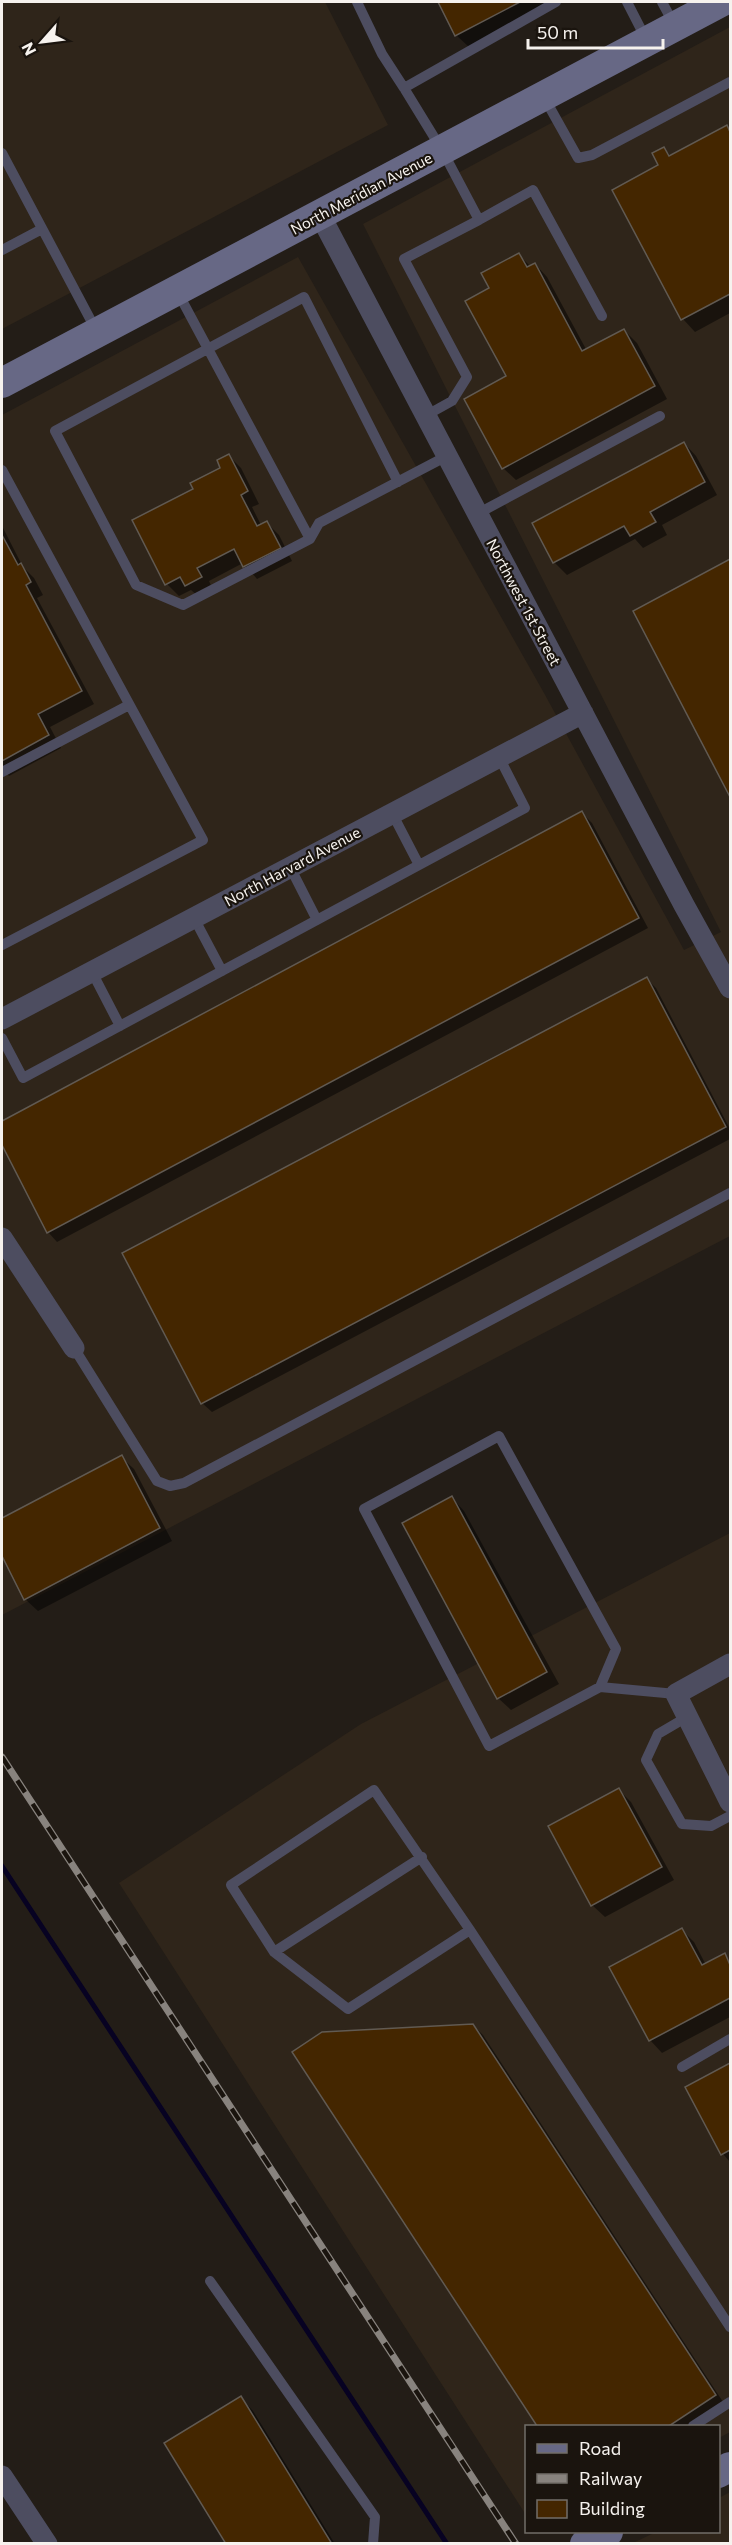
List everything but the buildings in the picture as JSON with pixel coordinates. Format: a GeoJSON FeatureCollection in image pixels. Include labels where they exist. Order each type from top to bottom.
{"type":"FeatureCollection","features":[{"type":"Feature","properties":{"kind":"main road","name":"North Meridian Avenue"},"geometry":{"type":"LineString","coordinates":[[2,383],[647,41],[669,14],[721,2]]}},
{"type":"Feature","properties":{"kind":"street","name":"Northwest 1st Street"},"geometry":{"type":"LineString","coordinates":[[320,215],[730,989]]}},
{"type":"Feature","properties":{"kind":"street","name":"North Harvard Avenue"},"geometry":{"type":"LineString","coordinates":[[2,1019],[583,713]]}},
{"type":"Feature","properties":{"kind":"street"},"geometry":{"type":"LineString","coordinates":[[2,1238],[74,1348]]}},
{"type":"Feature","properties":{"kind":"street"},"geometry":{"type":"LineString","coordinates":[[730,1664],[675,1695],[730,1802]]}},
{"type":"Feature","properties":{"kind":"street"},"geometry":{"type":"LineString","coordinates":[[2,2476],[47,2544]]}},
{"type":"Feature","properties":{"kind":"lane"},"geometry":{"type":"LineString","coordinates":[[357,2],[382,54],[442,150],[479,220]]}},
{"type":"Feature","properties":{"kind":"lane"},"geometry":{"type":"LineString","coordinates":[[404,88],[556,2]]}},
{"type":"Feature","properties":{"kind":"lane"},"geometry":{"type":"LineString","coordinates":[[627,2],[647,41]]}},
{"type":"Feature","properties":{"kind":"lane"},"geometry":{"type":"LineString","coordinates":[[544,96],[578,158],[592,155],[730,82]]}},
{"type":"Feature","properties":{"kind":"lane"},"geometry":{"type":"LineString","coordinates":[[2,153],[98,333]]}},
{"type":"Feature","properties":{"kind":"lane"},"geometry":{"type":"LineString","coordinates":[[426,416],[452,401],[467,377],[404,259],[533,190],[602,316]]}},
{"type":"Feature","properties":{"kind":"lane"},"geometry":{"type":"LineString","coordinates":[[2,250],[42,229]]}},
{"type":"Feature","properties":{"kind":"lane"},"geometry":{"type":"LineString","coordinates":[[177,291],[310,538]]}},
{"type":"Feature","properties":{"kind":"lane"},"geometry":{"type":"LineString","coordinates":[[398,482],[304,297],[55,430],[136,585],[183,605],[310,538],[320,523],[398,482],[447,456]]}},
{"type":"Feature","properties":{"kind":"lane"},"geometry":{"type":"LineString","coordinates":[[477,514],[660,416]]}},
{"type":"Feature","properties":{"kind":"lane"},"geometry":{"type":"LineString","coordinates":[[2,470],[203,840],[2,945]]}},
{"type":"Feature","properties":{"kind":"lane"},"geometry":{"type":"LineString","coordinates":[[2,772],[129,705]]}},
{"type":"Feature","properties":{"kind":"lane"},"geometry":{"type":"LineString","coordinates":[[2,1038],[23,1078],[525,808],[499,757]]}},
{"type":"Feature","properties":{"kind":"lane"},"geometry":{"type":"LineString","coordinates":[[392,813],[419,865]]}},
{"type":"Feature","properties":{"kind":"lane"},"geometry":{"type":"LineString","coordinates":[[290,867],[317,920]]}},
{"type":"Feature","properties":{"kind":"lane"},"geometry":{"type":"LineString","coordinates":[[194,918],[222,971]]}},
{"type":"Feature","properties":{"kind":"lane"},"geometry":{"type":"LineString","coordinates":[[92,972],[120,1026]]}},
{"type":"Feature","properties":{"kind":"lane"},"geometry":{"type":"LineString","coordinates":[[74,1348],[157,1481],[170,1486],[184,1483],[730,1192]]}},
{"type":"Feature","properties":{"kind":"lane"},"geometry":{"type":"LineString","coordinates":[[600,1686],[616,1649],[499,1436],[364,1509],[489,1746],[600,1686],[675,1695]]}},
{"type":"Feature","properties":{"kind":"lane"},"geometry":{"type":"LineString","coordinates":[[687,1717],[658,1734],[646,1760],[682,1824],[711,1826],[730,1816]]}},
{"type":"Feature","properties":{"kind":"lane"},"geometry":{"type":"LineString","coordinates":[[470,1930],[348,2009],[274,1952],[231,1885],[374,1790],[422,1857],[470,1930],[730,2327]]}},
{"type":"Feature","properties":{"kind":"lane"},"geometry":{"type":"LineString","coordinates":[[274,1952],[422,1857]]}},
{"type":"Feature","properties":{"kind":"lane"},"geometry":{"type":"LineString","coordinates":[[682,2067],[730,2039]]}},
{"type":"Feature","properties":{"kind":"lane"},"geometry":{"type":"LineString","coordinates":[[210,2281],[375,2517],[373,2544]]}},
{"type":"Feature","properties":{"kind":"lane"},"geometry":{"type":"LineString","coordinates":[[696,2425],[730,2402]]}},
{"type":"Feature","properties":{"kind":"shaded area"},"geometry":{"type":"Polygon","coordinates":[[[2,2],[325,2],[388,125],[2,329],[2,2]]]}},
{"type":"Feature","properties":{"kind":"shaded area"},"geometry":{"type":"Polygon","coordinates":[[[730,27],[730,1236],[2,1615],[2,415],[298,257],[544,693],[684,950],[721,932],[363,224],[730,27]]]}},
{"type":"Feature","properties":{"kind":"shaded area"},"geometry":{"type":"Polygon","coordinates":[[[730,1533],[730,2432],[720,2437],[720,2425],[525,2425],[525,2513],[119,1883],[361,1724],[730,1533]]]}},
{"type":"Feature","properties":{"kind":"shaded area"},"geometry":{"type":"Polygon","coordinates":[[[730,2492],[730,2543],[633,2543],[654,2533],[720,2533],[720,2497],[730,2492]]]}},
{"type":"Feature","properties":{"kind":"waterway"},"geometry":{"type":"LineString","coordinates":[[2,1866],[447,2544]]}},
{"type":"Feature","properties":{"kind":"railway"},"geometry":{"type":"LineString","coordinates":[[2,1757],[516,2544]]}}]}
